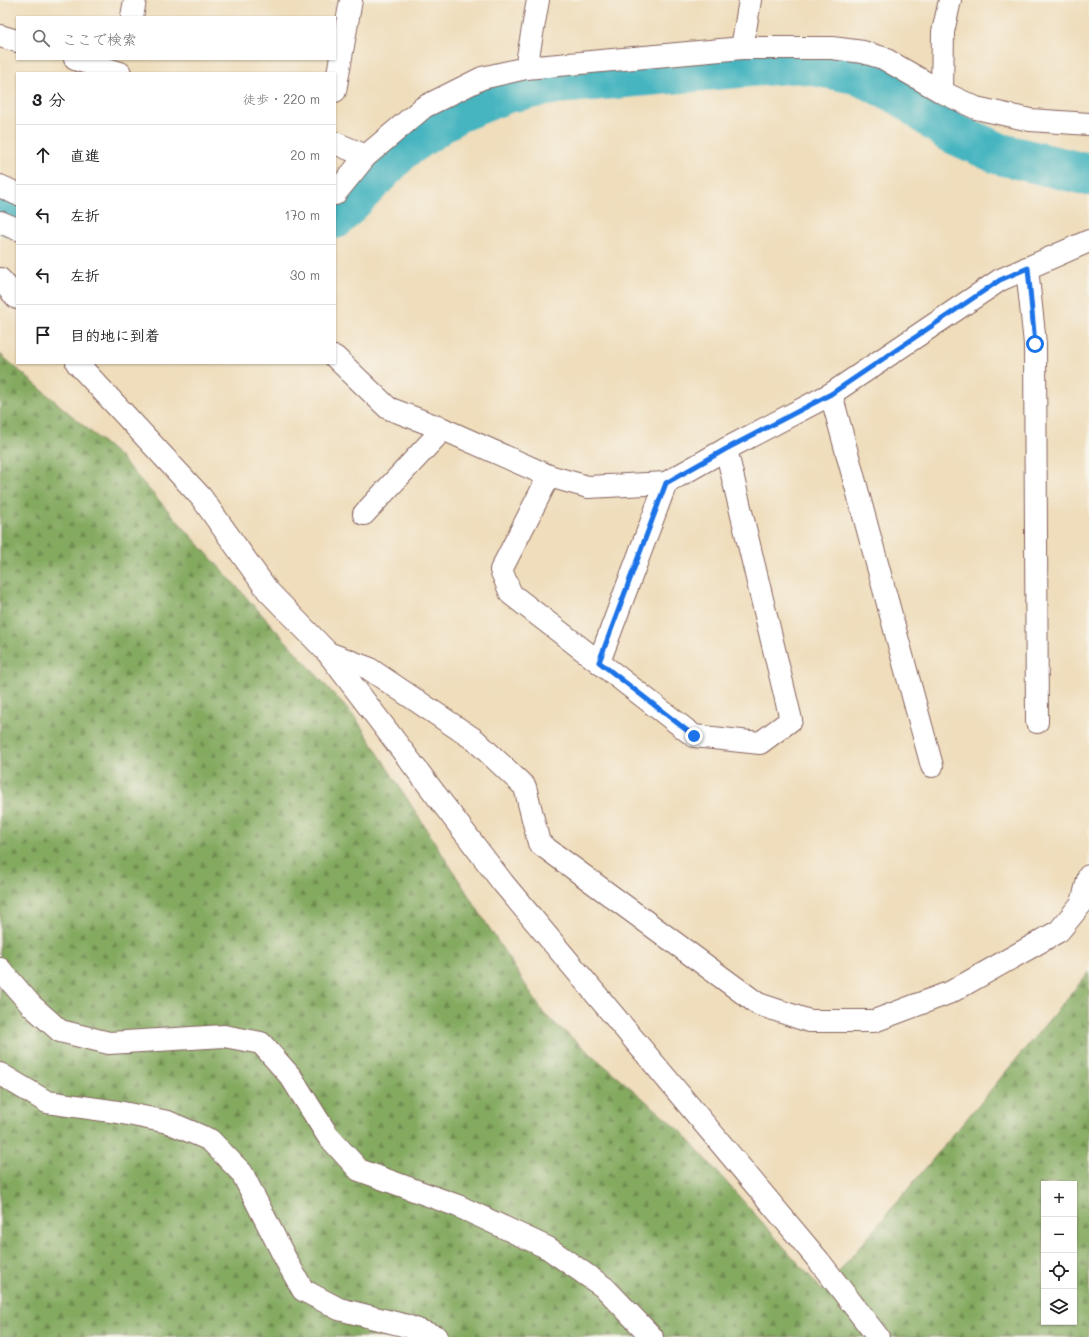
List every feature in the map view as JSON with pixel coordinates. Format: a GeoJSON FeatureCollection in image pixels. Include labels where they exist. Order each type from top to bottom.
{"type":"FeatureCollection","features":[{"type":"Feature","properties":{"kind":"street"},"geometry":{"type":"LineString","coordinates":[[132,16],[136,0]]}},
{"type":"Feature","properties":{"kind":"street"},"geometry":{"type":"LineString","coordinates":[[336,85],[351,0]]}},
{"type":"Feature","properties":{"kind":"street"},"geometry":{"type":"LineString","coordinates":[[526,68],[538,0]]}},
{"type":"Feature","properties":{"kind":"street"},"geometry":{"type":"LineString","coordinates":[[742,48],[750,0]]}},
{"type":"Feature","properties":{"kind":"street"},"geometry":{"type":"LineString","coordinates":[[942,92],[943,32],[950,0]]}},
{"type":"Feature","properties":{"kind":"street"},"geometry":{"type":"LineString","coordinates":[[0,36],[16,41]]}},
{"type":"Feature","properties":{"kind":"street"},"geometry":{"type":"LineString","coordinates":[[336,193],[366,156],[424,107],[482,78],[526,68],[742,48],[832,48],[863,52],[882,58],[942,92],[976,108],[1030,120],[1089,124]]}},
{"type":"Feature","properties":{"kind":"street"},"geometry":{"type":"LineString","coordinates":[[78,60],[116,72]]}},
{"type":"Feature","properties":{"kind":"street"},"geometry":{"type":"LineString","coordinates":[[119,72],[122,60]]}},
{"type":"Feature","properties":{"kind":"street"},"geometry":{"type":"LineString","coordinates":[[336,144],[366,156]]}},
{"type":"Feature","properties":{"kind":"street"},"geometry":{"type":"LineString","coordinates":[[0,186],[16,194]]}},
{"type":"Feature","properties":{"kind":"street"},"geometry":{"type":"LineString","coordinates":[[0,222],[16,230]]}},
{"type":"Feature","properties":{"kind":"street"},"geometry":{"type":"LineString","coordinates":[[336,358],[388,408],[443,429],[549,476],[588,487],[666,483],[726,449],[831,394],[1000,280],[1089,241]]}},
{"type":"Feature","properties":{"kind":"street"},"geometry":{"type":"LineString","coordinates":[[1028,268],[1035,344],[1038,722]]}},
{"type":"Feature","properties":{"kind":"street"},"geometry":{"type":"LineString","coordinates":[[0,279],[16,297]]}},
{"type":"Feature","properties":{"kind":"street"},"geometry":{"type":"LineString","coordinates":[[78,364],[201,497],[268,591],[328,653],[503,883],[819,1261],[878,1337]]}},
{"type":"Feature","properties":{"kind":"street"},"geometry":{"type":"LineString","coordinates":[[831,394],[932,766]]}},
{"type":"Feature","properties":{"kind":"street"},"geometry":{"type":"LineString","coordinates":[[364,514],[443,429]]}},
{"type":"Feature","properties":{"kind":"street"},"geometry":{"type":"LineString","coordinates":[[549,476],[500,570],[511,594],[694,736],[760,743],[791,720],[726,449]]}},
{"type":"Feature","properties":{"kind":"street"},"geometry":{"type":"LineString","coordinates":[[599,662],[666,483]]}},
{"type":"Feature","properties":{"kind":"street"},"geometry":{"type":"LineString","coordinates":[[328,653],[368,668],[474,740],[525,787],[539,843],[758,1004],[809,1021],[874,1021],[951,992],[1060,931],[1082,903],[1089,876]]}},
{"type":"Feature","properties":{"kind":"street"},"geometry":{"type":"LineString","coordinates":[[0,969],[31,1005],[60,1031],[109,1043],[224,1036],[261,1044],[291,1077],[328,1136],[360,1170],[458,1206],[548,1248],[605,1288],[652,1337]]}},
{"type":"Feature","properties":{"kind":"street"},"geometry":{"type":"LineString","coordinates":[[0,1074],[47,1102],[118,1112],[168,1122],[210,1140],[242,1173],[286,1260],[303,1290],[339,1309],[406,1326],[437,1337]]}},
{"type":"Feature","properties":{"kind":"green space"},"geometry":{"type":"Polygon","coordinates":[[[0,354],[119,456],[357,720],[544,1014],[681,1131],[823,1291],[1089,972],[1089,1337],[0,1337],[0,354]]]}},
{"type":"Feature","properties":{"kind":"waterway"},"geometry":{"type":"LineString","coordinates":[[336,217],[401,150],[455,113],[507,92],[557,83],[798,62],[856,73],[903,96],[949,131],[1000,154],[1089,175]]}},
{"type":"Feature","properties":{"kind":"waterway"},"geometry":{"type":"LineString","coordinates":[[0,210],[16,218]]}},
{"type":"Feature","properties":{"kind":"route"},"geometry":{"type":"LineString","coordinates":[[694,736],[599,662],[666,483],[726,449],[831,394],[1000,280],[1028,268],[1035,344]]}}]}
